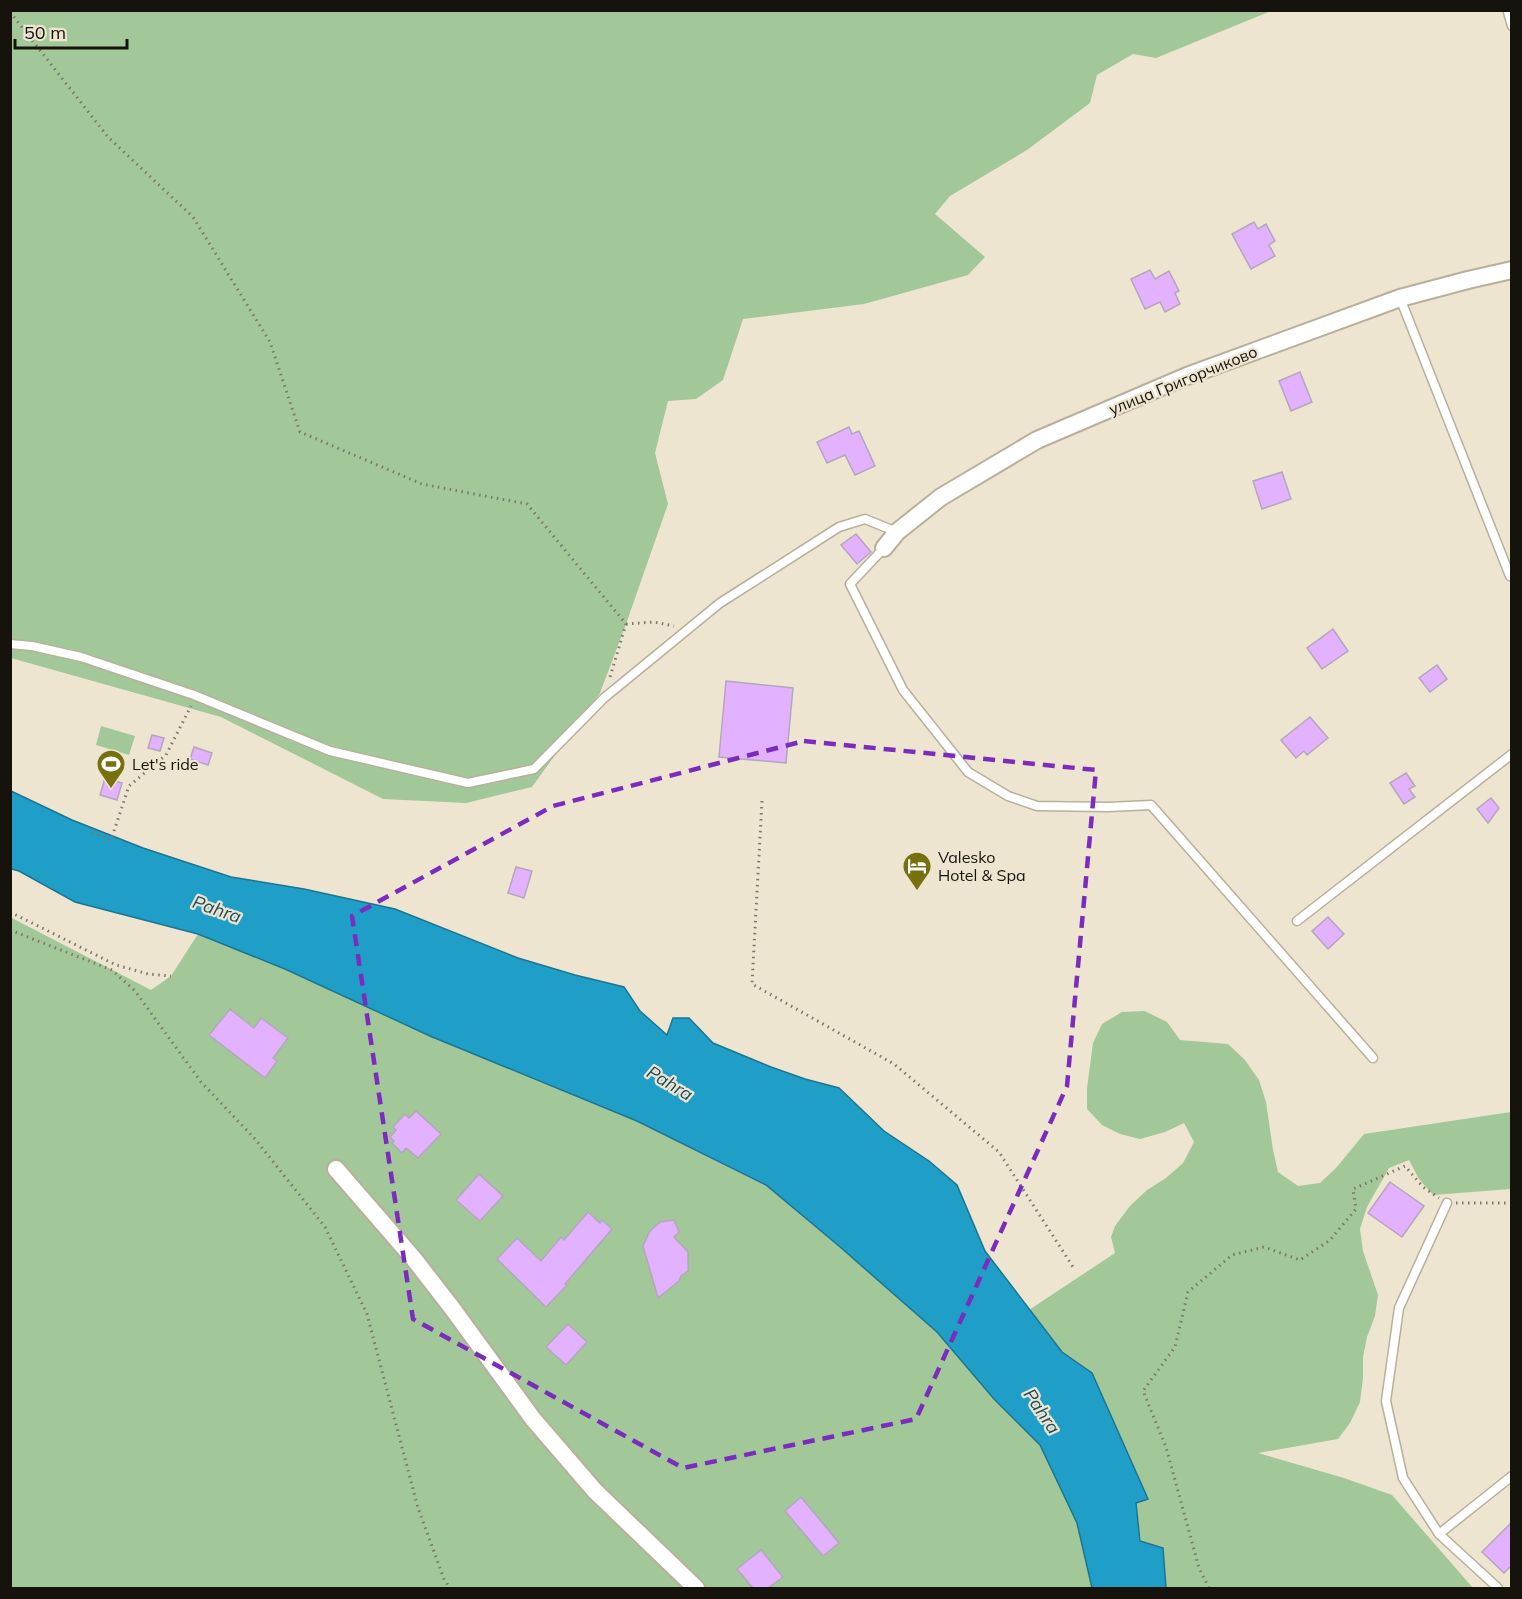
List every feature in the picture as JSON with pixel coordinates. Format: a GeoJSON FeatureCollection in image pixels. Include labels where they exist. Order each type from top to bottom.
{"type":"FeatureCollection","features":[{"type":"Feature","properties":{"kind":"street","name":"улица Григорчиково"},"geometry":{"type":"LineString","coordinates":[[884,548],[897,532],[941,497],[1037,440],[1187,376],[1400,298],[1512,270]]}},
{"type":"Feature","properties":{"kind":"street"},"geometry":{"type":"LineString","coordinates":[[336,1169],[414,1259],[532,1419],[595,1491],[696,1588]]}},
{"type":"Feature","properties":{"kind":"lane"},"geometry":{"type":"LineString","coordinates":[[1512,11],[1508,12],[1512,26]]}},
{"type":"Feature","properties":{"kind":"lane"},"geometry":{"type":"LineString","coordinates":[[1400,298],[1511,576]]}},
{"type":"Feature","properties":{"kind":"lane"},"geometry":{"type":"LineString","coordinates":[[10,644],[32,646],[81,657],[194,695],[330,751],[468,783],[534,769],[604,698],[720,603],[838,527],[865,519],[897,532]]}},
{"type":"Feature","properties":{"kind":"lane"},"geometry":{"type":"LineString","coordinates":[[884,548],[850,584],[903,690],[968,772],[1008,795],[1037,806],[1151,805],[1373,1058]]}},
{"type":"Feature","properties":{"kind":"lane"},"geometry":{"type":"LineString","coordinates":[[1298,921],[1512,754]]}},
{"type":"Feature","properties":{"kind":"lane"},"geometry":{"type":"LineString","coordinates":[[1447,1203],[1399,1308],[1386,1401],[1402,1478],[1438,1534],[1498,1588]]}},
{"type":"Feature","properties":{"kind":"lane"},"geometry":{"type":"LineString","coordinates":[[1438,1534],[1512,1476]]}},
{"type":"Feature","properties":{"kind":"path"},"geometry":{"type":"LineString","coordinates":[[10,12],[108,137],[193,217],[270,342],[300,432],[422,484],[527,504],[626,624]]}},
{"type":"Feature","properties":{"kind":"path"},"geometry":{"type":"LineString","coordinates":[[626,624],[654,622],[687,630]]}},
{"type":"Feature","properties":{"kind":"path"},"geometry":{"type":"LineString","coordinates":[[604,698],[626,624]]}},
{"type":"Feature","properties":{"kind":"path"},"geometry":{"type":"LineString","coordinates":[[92,832],[111,840],[129,786],[166,755],[190,708]]}},
{"type":"Feature","properties":{"kind":"path"},"geometry":{"type":"LineString","coordinates":[[762,801],[752,984],[894,1064],[999,1152],[1073,1267]]}},
{"type":"Feature","properties":{"kind":"path"},"geometry":{"type":"LineString","coordinates":[[10,912],[116,965],[148,974],[171,976]]}},
{"type":"Feature","properties":{"kind":"path"},"geometry":{"type":"LineString","coordinates":[[10,930],[112,970],[135,991],[201,1082],[255,1139],[325,1227],[368,1314],[418,1508],[444,1579],[450,1588]]}},
{"type":"Feature","properties":{"kind":"path"},"geometry":{"type":"LineString","coordinates":[[1209,1588],[1199,1568],[1166,1447],[1143,1391],[1175,1347],[1188,1292],[1232,1255],[1264,1247],[1300,1260],[1330,1240],[1356,1209],[1353,1189],[1405,1166],[1423,1187],[1447,1203],[1512,1203]]}},
{"type":"Feature","properties":{"kind":"highlighted area"},"geometry":{"type":"Polygon","coordinates":[[[804,741],[1096,770],[1067,1086],[916,1419],[683,1468],[413,1319],[352,916],[553,806],[804,741]]]}},
{"type":"Feature","properties":{"kind":"green space"},"geometry":{"type":"Polygon","coordinates":[[[10,11],[1271,11],[1156,58],[1133,54],[1097,75],[1090,103],[1027,150],[950,196],[935,214],[985,257],[968,275],[864,304],[743,319],[723,380],[696,399],[668,401],[655,453],[668,504],[600,693],[532,787],[466,803],[383,799],[221,717],[11,658],[10,11]]]}},
{"type":"Feature","properties":{"kind":"green space"},"geometry":{"type":"Polygon","coordinates":[[[101,726],[135,736],[129,755],[96,745],[101,726]]]}},
{"type":"Feature","properties":{"kind":"green space"},"geometry":{"type":"Polygon","coordinates":[[[10,917],[151,990],[171,976],[198,934],[285,969],[430,1036],[637,1121],[766,1185],[937,1332],[994,1399],[1040,1445],[1077,1523],[1092,1588],[11,1588],[10,917]]]}},
{"type":"Feature","properties":{"kind":"green space"},"geometry":{"type":"Polygon","coordinates":[[[1145,1011],[1167,1022],[1180,1040],[1228,1044],[1245,1060],[1259,1080],[1266,1102],[1278,1172],[1298,1186],[1320,1183],[1336,1168],[1364,1134],[1511,1112],[1511,1189],[1433,1195],[1419,1179],[1409,1160],[1389,1168],[1367,1207],[1360,1229],[1363,1251],[1378,1295],[1375,1316],[1363,1357],[1360,1402],[1350,1423],[1338,1439],[1258,1453],[1344,1478],[1392,1495],[1473,1588],[1166,1588],[1163,1548],[1141,1542],[1136,1502],[1147,1499],[1092,1373],[1062,1353],[1029,1310],[1115,1253],[1111,1237],[1115,1226],[1130,1206],[1147,1190],[1166,1178],[1183,1163],[1194,1142],[1184,1123],[1165,1132],[1140,1139],[1120,1134],[1102,1125],[1087,1109],[1087,1088],[1093,1043],[1102,1024],[1122,1012],[1145,1011]]]}},
{"type":"Feature","properties":{"kind":"water","name":"Pahra"},"geometry":{"type":"Polygon","coordinates":[[[11,791],[72,820],[143,848],[231,877],[304,889],[395,909],[518,958],[624,987],[640,1011],[667,1035],[673,1018],[689,1018],[713,1043],[771,1067],[839,1088],[884,1131],[929,1161],[957,1185],[985,1251],[1062,1352],[1092,1373],[1148,1499],[1136,1503],[1140,1541],[1163,1548],[1166,1588],[1092,1588],[1077,1523],[1040,1445],[994,1399],[937,1332],[766,1185],[637,1121],[430,1036],[285,969],[198,934],[75,902],[19,871],[11,869],[11,791]]]}},
{"type":"Feature","properties":{"kind":"building"},"geometry":{"type":"Polygon","coordinates":[[[1254,222],[1258,229],[1266,224],[1275,241],[1269,245],[1275,256],[1251,269],[1232,234],[1254,222]]]}},
{"type":"Feature","properties":{"kind":"building"},"geometry":{"type":"Polygon","coordinates":[[[1150,270],[1155,279],[1169,271],[1179,291],[1175,293],[1180,304],[1165,312],[1160,302],[1145,309],[1131,279],[1150,270]]]}},
{"type":"Feature","properties":{"kind":"building"},"geometry":{"type":"Polygon","coordinates":[[[1300,372],[1312,402],[1291,411],[1279,381],[1300,372]]]}},
{"type":"Feature","properties":{"kind":"building"},"geometry":{"type":"Polygon","coordinates":[[[849,427],[852,434],[859,431],[875,466],[855,475],[845,455],[827,463],[817,442],[849,427]]]}},
{"type":"Feature","properties":{"kind":"building"},"geometry":{"type":"Polygon","coordinates":[[[1282,472],[1291,499],[1262,509],[1253,481],[1282,472]]]}},
{"type":"Feature","properties":{"kind":"building"},"geometry":{"type":"Polygon","coordinates":[[[856,534],[871,552],[857,564],[841,545],[856,534]]]}},
{"type":"Feature","properties":{"kind":"building"},"geometry":{"type":"Polygon","coordinates":[[[1333,629],[1348,651],[1322,669],[1307,648],[1333,629]]]}},
{"type":"Feature","properties":{"kind":"building"},"geometry":{"type":"Polygon","coordinates":[[[1437,665],[1447,679],[1430,692],[1419,678],[1437,665]]]}},
{"type":"Feature","properties":{"kind":"building"},"geometry":{"type":"Polygon","coordinates":[[[726,681],[793,688],[786,763],[719,757],[726,681]]]}},
{"type":"Feature","properties":{"kind":"building"},"geometry":{"type":"Polygon","coordinates":[[[1310,717],[1328,738],[1307,755],[1304,751],[1296,758],[1281,740],[1310,717]]]}},
{"type":"Feature","properties":{"kind":"building"},"geometry":{"type":"Polygon","coordinates":[[[152,735],[164,738],[160,751],[148,748],[152,735]]]}},
{"type":"Feature","properties":{"kind":"building"},"geometry":{"type":"Polygon","coordinates":[[[194,747],[212,753],[208,765],[190,759],[194,747]]]}},
{"type":"Feature","properties":{"kind":"building"},"geometry":{"type":"Polygon","coordinates":[[[1406,773],[1415,786],[1409,789],[1415,797],[1404,804],[1390,783],[1406,773]]]}},
{"type":"Feature","properties":{"kind":"building","name":"Let's ride"},"geometry":{"type":"Polygon","coordinates":[[[105,778],[122,783],[117,800],[100,795],[105,778]]]}},
{"type":"Feature","properties":{"kind":"building"},"geometry":{"type":"Polygon","coordinates":[[[1491,798],[1499,808],[1488,823],[1477,809],[1491,798]]]}},
{"type":"Feature","properties":{"kind":"building"},"geometry":{"type":"Polygon","coordinates":[[[516,867],[532,871],[524,898],[508,893],[516,867]]]}},
{"type":"Feature","properties":{"kind":"building"},"geometry":{"type":"Polygon","coordinates":[[[1328,917],[1344,934],[1328,949],[1312,931],[1328,917]]]}},
{"type":"Feature","properties":{"kind":"building"},"geometry":{"type":"Polygon","coordinates":[[[230,1009],[254,1028],[261,1018],[288,1038],[273,1058],[277,1061],[265,1078],[209,1035],[230,1009]]]}},
{"type":"Feature","properties":{"kind":"building"},"geometry":{"type":"Polygon","coordinates":[[[416,1111],[441,1134],[418,1158],[406,1148],[402,1153],[392,1143],[394,1141],[390,1137],[396,1130],[393,1127],[405,1114],[409,1118],[416,1111]]]}},
{"type":"Feature","properties":{"kind":"building"},"geometry":{"type":"Polygon","coordinates":[[[479,1174],[503,1196],[480,1221],[456,1200],[479,1174]]]}},
{"type":"Feature","properties":{"kind":"building"},"geometry":{"type":"Polygon","coordinates":[[[1390,1182],[1424,1206],[1402,1237],[1368,1213],[1390,1182]]]}},
{"type":"Feature","properties":{"kind":"building"},"geometry":{"type":"Polygon","coordinates":[[[588,1212],[600,1223],[602,1220],[612,1229],[565,1284],[567,1285],[546,1307],[497,1259],[517,1238],[541,1261],[561,1237],[564,1240],[588,1212]]]}},
{"type":"Feature","properties":{"kind":"building"},"geometry":{"type":"Polygon","coordinates":[[[674,1220],[679,1232],[674,1237],[688,1252],[688,1271],[658,1298],[643,1246],[650,1231],[660,1222],[674,1220]]]}},
{"type":"Feature","properties":{"kind":"building"},"geometry":{"type":"Polygon","coordinates":[[[568,1324],[587,1342],[566,1365],[546,1347],[568,1324]]]}},
{"type":"Feature","properties":{"kind":"building"},"geometry":{"type":"Polygon","coordinates":[[[801,1497],[839,1543],[823,1556],[785,1511],[801,1497]]]}},
{"type":"Feature","properties":{"kind":"building"},"geometry":{"type":"Polygon","coordinates":[[[1512,1522],[1512,1565],[1504,1573],[1482,1552],[1512,1522]]]}},
{"type":"Feature","properties":{"kind":"building"},"geometry":{"type":"Polygon","coordinates":[[[761,1550],[783,1577],[768,1588],[753,1588],[737,1569],[761,1550]]]}},
{"type":"Feature","properties":{"kind":"place","name":"Let's ride"},"geometry":{"type":"Point","coordinates":[111,790]}},
{"type":"Feature","properties":{"kind":"place","name":"Valesko Hotel & Spa"},"geometry":{"type":"Point","coordinates":[917,892]}}]}
